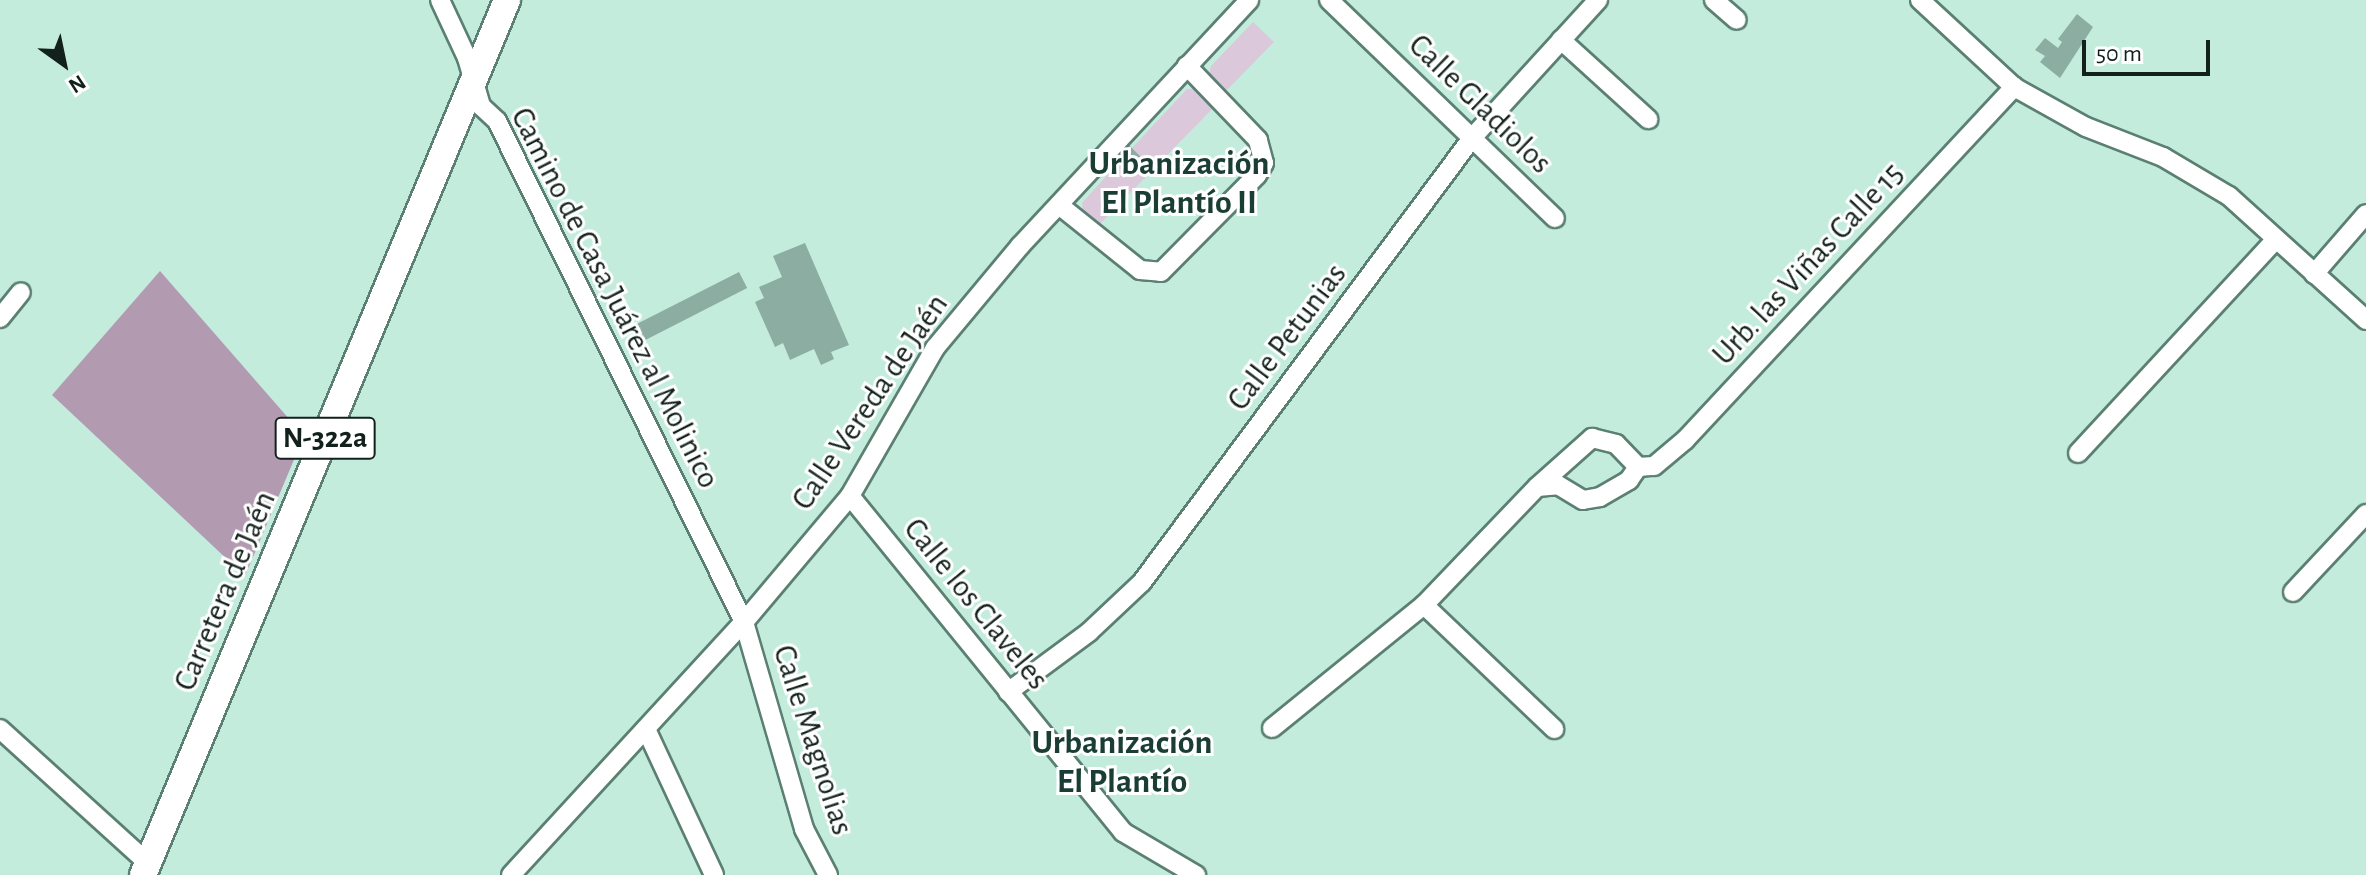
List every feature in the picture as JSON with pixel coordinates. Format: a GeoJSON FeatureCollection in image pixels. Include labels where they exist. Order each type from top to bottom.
{"type":"FeatureCollection","features":[{"type":"Feature","properties":{"kind":"highway","name":"Carretera de Jaén"},"geometry":{"type":"LineString","coordinates":[[146,869],[424,199],[476,95],[507,0]]}},
{"type":"Feature","properties":{"kind":"street","name":"Camino de Casa Juárez al Molinico"},"geometry":{"type":"LineString","coordinates":[[440,0],[467,58],[476,95],[497,121],[744,622]]}},
{"type":"Feature","properties":{"kind":"street","name":"Calle Vereda de Jaén"},"geometry":{"type":"LineString","coordinates":[[511,875],[744,622],[850,496],[935,348],[1059,205],[1249,0]]}},
{"type":"Feature","properties":{"kind":"street","name":"Calle Gladiolos"},"geometry":{"type":"LineString","coordinates":[[1329,0],[1555,218]]}},
{"type":"Feature","properties":{"kind":"street","name":"Calle Petunias"},"geometry":{"type":"LineString","coordinates":[[1008,692],[1089,632],[1142,582],[1472,138],[1598,0]]}},
{"type":"Feature","properties":{"kind":"street"},"geometry":{"type":"LineString","coordinates":[[1714,0],[1737,20]]}},
{"type":"Feature","properties":{"kind":"street"},"geometry":{"type":"LineString","coordinates":[[1920,0],[2014,87],[2190,172],[2229,196],[2366,320]]}},
{"type":"Feature","properties":{"kind":"street"},"geometry":{"type":"LineString","coordinates":[[1561,40],[1648,119]]}},
{"type":"Feature","properties":{"kind":"street"},"geometry":{"type":"LineString","coordinates":[[1059,205],[1140,270],[1161,272],[1257,175],[1264,163],[1258,140],[1187,66]]}},
{"type":"Feature","properties":{"kind":"street","name":"Urb. las Viñas Calle 15"},"geometry":{"type":"LineString","coordinates":[[1537,487],[1558,485],[1583,500],[1616,488],[1638,467],[1654,466],[1685,440],[2014,87]]}},
{"type":"Feature","properties":{"kind":"street"},"geometry":{"type":"LineString","coordinates":[[2314,274],[2366,214]]}},
{"type":"Feature","properties":{"kind":"street"},"geometry":{"type":"LineString","coordinates":[[2078,453],[2275,240]]}},
{"type":"Feature","properties":{"kind":"street"},"geometry":{"type":"LineString","coordinates":[[0,318],[21,292]]}},
{"type":"Feature","properties":{"kind":"street"},"geometry":{"type":"LineString","coordinates":[[1272,728],[1424,605],[1537,487],[1592,438],[1616,444],[1638,467]]}},
{"type":"Feature","properties":{"kind":"street","name":"Calle los Claveles"},"geometry":{"type":"LineString","coordinates":[[850,496],[1123,832],[1196,875]]}},
{"type":"Feature","properties":{"kind":"street"},"geometry":{"type":"LineString","coordinates":[[2293,592],[2366,514]]}},
{"type":"Feature","properties":{"kind":"street"},"geometry":{"type":"LineString","coordinates":[[1424,605],[1554,729]]}},
{"type":"Feature","properties":{"kind":"street","name":"Calle Magnolias"},"geometry":{"type":"LineString","coordinates":[[744,622],[804,829],[828,875]]}},
{"type":"Feature","properties":{"kind":"street"},"geometry":{"type":"LineString","coordinates":[[0,729],[146,869]]}},
{"type":"Feature","properties":{"kind":"street"},"geometry":{"type":"LineString","coordinates":[[646,729],[714,875]]}},
{"type":"Feature","properties":{"kind":"shaded area"},"geometry":{"type":"Polygon","coordinates":[[[1253,22],[1274,42],[1225,92],[1209,75],[1211,66],[1253,22]]]}},
{"type":"Feature","properties":{"kind":"shaded area"},"geometry":{"type":"Polygon","coordinates":[[[1198,88],[1215,106],[1099,225],[1083,211],[1082,203],[1119,162],[1131,173],[1143,160],[1132,148],[1187,89],[1198,88]]]}},
{"type":"Feature","properties":{"kind":"shaded area"},"geometry":{"type":"Polygon","coordinates":[[[160,271],[304,436],[245,576],[52,395],[160,271]]]}},
{"type":"Feature","properties":{"kind":"building"},"geometry":{"type":"Polygon","coordinates":[[[2077,14],[2093,27],[2060,78],[2040,62],[2045,56],[2035,50],[2045,38],[2058,48],[2062,42],[2058,39],[2077,14]]]}},
{"type":"Feature","properties":{"kind":"building"},"geometry":{"type":"Polygon","coordinates":[[[1126,142],[1144,160],[1130,173],[1113,155],[1126,142]]]}},
{"type":"Feature","properties":{"kind":"building"},"geometry":{"type":"Polygon","coordinates":[[[805,243],[849,345],[831,352],[834,359],[821,365],[814,349],[790,360],[783,343],[775,347],[755,302],[764,298],[759,287],[782,277],[773,256],[805,243]]]}},
{"type":"Feature","properties":{"kind":"building"},"geometry":{"type":"Polygon","coordinates":[[[739,272],[747,288],[638,344],[629,328],[739,272]]]}},
{"type":"Feature","properties":{"kind":"district","name":"Urbanización El Plantío II"},"geometry":{"type":"Point","coordinates":[1179,184]}},
{"type":"Feature","properties":{"kind":"district","name":"Urbanización El Plantío"},"geometry":{"type":"Point","coordinates":[1122,762]}}]}
